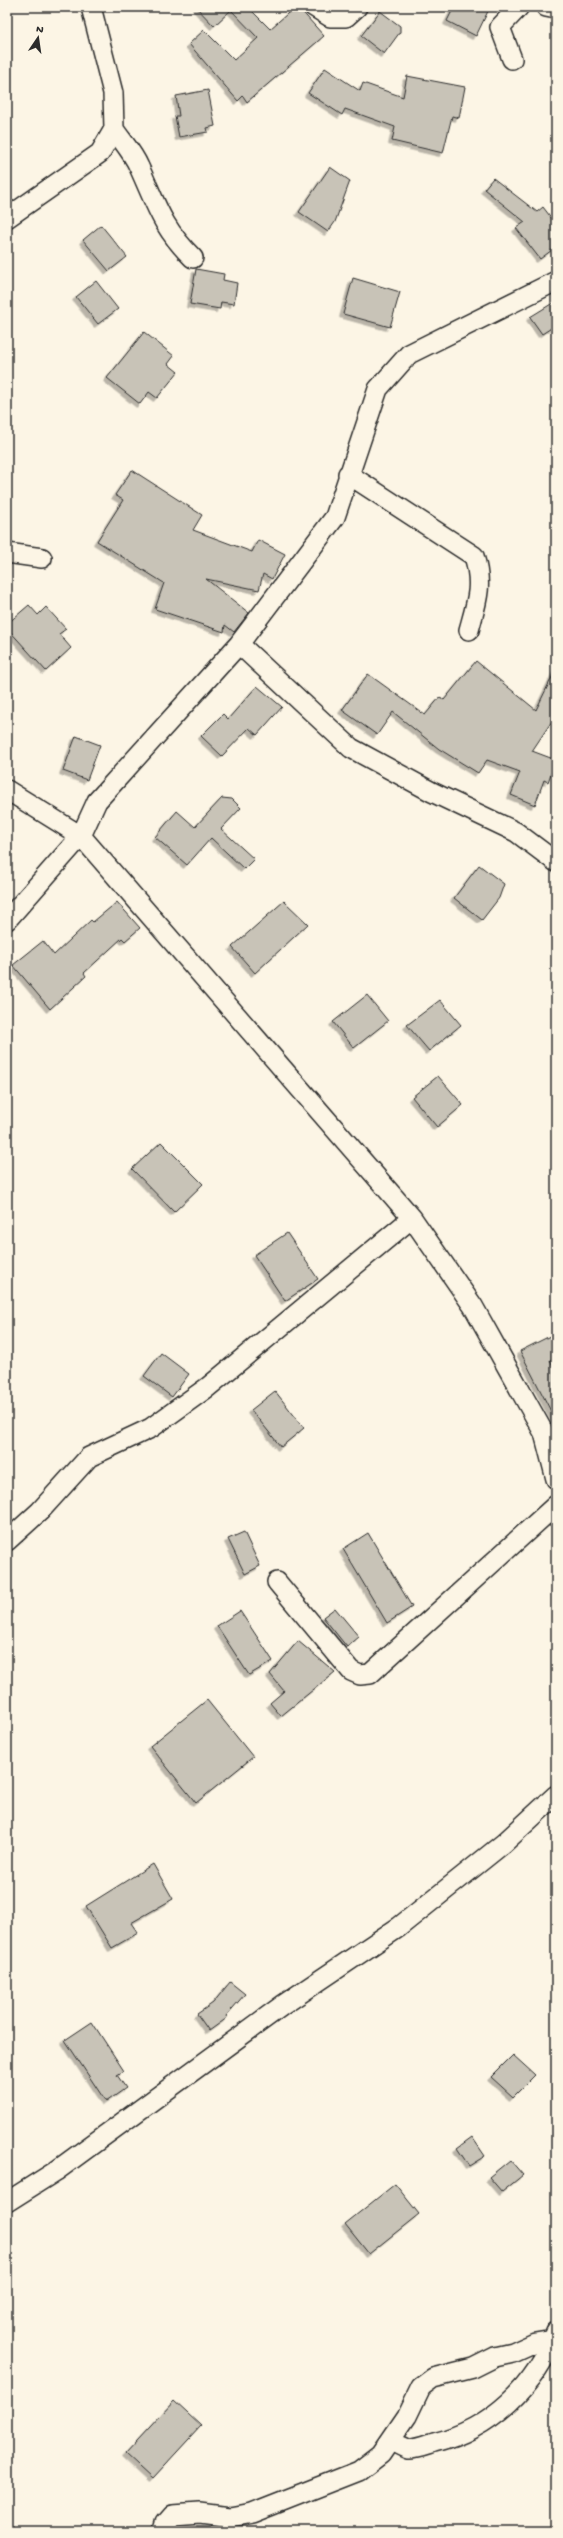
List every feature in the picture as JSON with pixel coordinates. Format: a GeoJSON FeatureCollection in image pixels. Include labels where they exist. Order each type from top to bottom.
{"type":"FeatureCollection","features":[{"type":"Feature","properties":{"kind":"street"},"geometry":{"type":"LineString","coordinates":[[7,218],[100,153],[114,129],[113,93],[91,7]]}},
{"type":"Feature","properties":{"kind":"street"},"geometry":{"type":"LineString","coordinates":[[314,7],[330,17],[346,17],[358,7]]}},
{"type":"Feature","properties":{"kind":"street"},"geometry":{"type":"LineString","coordinates":[[512,59],[500,27],[519,7]]}},
{"type":"Feature","properties":{"kind":"street"},"geometry":{"type":"LineString","coordinates":[[546,7],[556,9]]}},
{"type":"Feature","properties":{"kind":"street"},"geometry":{"type":"LineString","coordinates":[[114,129],[139,165],[156,208],[174,240],[193,258]]}},
{"type":"Feature","properties":{"kind":"street"},"geometry":{"type":"LineString","coordinates":[[7,920],[81,836],[97,801],[239,644],[335,517],[348,474],[378,389],[409,354],[556,282]]}},
{"type":"Feature","properties":{"kind":"street"},"geometry":{"type":"LineString","coordinates":[[348,474],[474,556],[480,574],[480,588],[469,630]]}},
{"type":"Feature","properties":{"kind":"street"},"geometry":{"type":"LineString","coordinates":[[7,553],[42,558]]}},
{"type":"Feature","properties":{"kind":"street"},"geometry":{"type":"LineString","coordinates":[[239,644],[351,748],[432,792],[516,832],[556,862]]}},
{"type":"Feature","properties":{"kind":"street"},"geometry":{"type":"LineString","coordinates":[[7,790],[81,836],[412,1218],[473,1306],[550,1431],[556,1479]]}},
{"type":"Feature","properties":{"kind":"street"},"geometry":{"type":"LineString","coordinates":[[7,1541],[40,1511],[89,1457],[151,1428],[208,1388],[412,1218]]}},
{"type":"Feature","properties":{"kind":"street"},"geometry":{"type":"LineString","coordinates":[[277,1582],[351,1671],[360,1675],[370,1674],[556,1505]]}},
{"type":"Feature","properties":{"kind":"street"},"geometry":{"type":"LineString","coordinates":[[7,2202],[56,2171],[283,2005],[399,1927],[504,1843],[556,1795]]}},
{"type":"Feature","properties":{"kind":"street"},"geometry":{"type":"LineString","coordinates":[[391,2441],[409,2449],[461,2435],[483,2423],[508,2405],[533,2376],[545,2358],[554,2336]]}},
{"type":"Feature","properties":{"kind":"street"},"geometry":{"type":"LineString","coordinates":[[163,2531],[165,2523],[172,2515],[200,2513],[231,2517],[252,2513],[359,2470],[380,2454],[391,2441],[421,2387],[433,2378],[473,2368],[495,2357],[513,2353],[554,2336]]}},
{"type":"Feature","properties":{"kind":"building"},"geometry":{"type":"Polygon","coordinates":[[[196,7],[248,7],[270,29],[295,7],[298,7],[324,36],[247,102],[243,96],[238,101],[189,44],[204,30],[234,60],[258,38],[231,10],[214,26],[196,7]]]}},
{"type":"Feature","properties":{"kind":"building"},"geometry":{"type":"Polygon","coordinates":[[[454,7],[490,7],[476,36],[447,21],[454,7]]]}},
{"type":"Feature","properties":{"kind":"building"},"geometry":{"type":"Polygon","coordinates":[[[380,11],[400,26],[400,32],[384,54],[361,36],[380,11]]]}},
{"type":"Feature","properties":{"kind":"building"},"geometry":{"type":"Polygon","coordinates":[[[325,68],[360,91],[363,83],[403,97],[407,76],[465,87],[459,118],[452,116],[443,153],[392,141],[395,127],[345,109],[342,115],[308,93],[325,68]]]}},
{"type":"Feature","properties":{"kind":"building"},"geometry":{"type":"Polygon","coordinates":[[[208,90],[215,126],[207,128],[208,132],[179,137],[175,116],[179,116],[176,96],[208,90]]]}},
{"type":"Feature","properties":{"kind":"building"},"geometry":{"type":"Polygon","coordinates":[[[330,167],[350,181],[335,222],[328,232],[299,212],[330,167]]]}},
{"type":"Feature","properties":{"kind":"building"},"geometry":{"type":"Polygon","coordinates":[[[493,178],[537,212],[543,207],[556,224],[556,247],[540,259],[516,228],[525,222],[484,189],[493,178]]]}},
{"type":"Feature","properties":{"kind":"building"},"geometry":{"type":"Polygon","coordinates":[[[101,225],[127,257],[109,271],[83,240],[101,225]]]}},
{"type":"Feature","properties":{"kind":"building"},"geometry":{"type":"Polygon","coordinates":[[[196,269],[224,274],[223,280],[237,283],[234,304],[221,302],[220,309],[190,304],[196,269]]]}},
{"type":"Feature","properties":{"kind":"building"},"geometry":{"type":"Polygon","coordinates":[[[353,278],[400,292],[390,327],[343,314],[353,278]]]}},
{"type":"Feature","properties":{"kind":"building"},"geometry":{"type":"Polygon","coordinates":[[[96,281],[118,309],[98,324],[76,297],[96,281]]]}},
{"type":"Feature","properties":{"kind":"building"},"geometry":{"type":"Polygon","coordinates":[[[556,301],[556,325],[542,334],[530,317],[556,301]]]}},
{"type":"Feature","properties":{"kind":"building"},"geometry":{"type":"Polygon","coordinates":[[[144,332],[174,356],[168,364],[178,372],[157,398],[149,392],[140,404],[107,378],[144,332]]]}},
{"type":"Feature","properties":{"kind":"building"},"geometry":{"type":"Polygon","coordinates":[[[132,470],[202,515],[193,530],[252,552],[258,540],[285,554],[272,579],[263,574],[259,590],[206,579],[249,613],[234,632],[225,625],[224,632],[155,609],[164,583],[97,541],[123,500],[115,495],[132,470]]]}},
{"type":"Feature","properties":{"kind":"building"},"geometry":{"type":"Polygon","coordinates":[[[29,605],[38,615],[46,607],[66,629],[59,634],[71,648],[46,671],[7,628],[7,624],[29,605]]]}},
{"type":"Feature","properties":{"kind":"building"},"geometry":{"type":"Polygon","coordinates":[[[476,661],[536,710],[556,669],[556,715],[532,751],[556,760],[548,782],[544,780],[535,805],[511,795],[520,772],[487,760],[478,773],[439,749],[393,712],[377,735],[342,710],[368,674],[425,715],[440,697],[444,700],[476,661]]]}},
{"type":"Feature","properties":{"kind":"building"},"geometry":{"type":"Polygon","coordinates":[[[257,686],[282,707],[257,735],[249,728],[222,756],[201,736],[223,714],[228,719],[257,686]]]}},
{"type":"Feature","properties":{"kind":"building"},"geometry":{"type":"Polygon","coordinates":[[[76,736],[100,745],[87,780],[63,771],[76,736]]]}},
{"type":"Feature","properties":{"kind":"building"},"geometry":{"type":"Polygon","coordinates":[[[222,798],[232,799],[241,808],[221,829],[254,859],[244,869],[211,838],[187,865],[155,837],[177,811],[195,827],[222,798]]]}},
{"type":"Feature","properties":{"kind":"building"},"geometry":{"type":"Polygon","coordinates":[[[479,865],[504,884],[499,898],[482,920],[454,898],[479,865]]]}},
{"type":"Feature","properties":{"kind":"building"},"geometry":{"type":"Polygon","coordinates":[[[284,901],[308,924],[255,973],[232,947],[284,901]]]}},
{"type":"Feature","properties":{"kind":"building"},"geometry":{"type":"Polygon","coordinates":[[[117,902],[140,928],[125,941],[122,938],[84,973],[86,976],[50,1009],[13,965],[43,941],[54,955],[91,920],[93,922],[117,902]]]}},
{"type":"Feature","properties":{"kind":"building"},"geometry":{"type":"Polygon","coordinates":[[[367,995],[388,1021],[354,1048],[333,1022],[367,995]]]}},
{"type":"Feature","properties":{"kind":"building"},"geometry":{"type":"Polygon","coordinates":[[[440,1000],[461,1025],[429,1051],[407,1025],[440,1000]]]}},
{"type":"Feature","properties":{"kind":"building"},"geometry":{"type":"Polygon","coordinates":[[[438,1076],[463,1105],[437,1127],[412,1097],[438,1076]]]}},
{"type":"Feature","properties":{"kind":"building"},"geometry":{"type":"Polygon","coordinates":[[[161,1142],[203,1184],[174,1212],[132,1169],[161,1142]]]}},
{"type":"Feature","properties":{"kind":"building"},"geometry":{"type":"Polygon","coordinates":[[[287,1233],[318,1279],[285,1301],[254,1255],[287,1233]]]}},
{"type":"Feature","properties":{"kind":"building"},"geometry":{"type":"Polygon","coordinates":[[[556,1333],[556,1357],[550,1360],[556,1371],[556,1421],[520,1351],[556,1333]]]}},
{"type":"Feature","properties":{"kind":"building"},"geometry":{"type":"Polygon","coordinates":[[[161,1353],[189,1374],[172,1397],[144,1376],[161,1353]]]}},
{"type":"Feature","properties":{"kind":"building"},"geometry":{"type":"Polygon","coordinates":[[[275,1391],[304,1428],[281,1447],[251,1410],[275,1391]]]}},
{"type":"Feature","properties":{"kind":"building"},"geometry":{"type":"Polygon","coordinates":[[[244,1532],[260,1566],[245,1574],[228,1539],[244,1532]]]}},
{"type":"Feature","properties":{"kind":"building"},"geometry":{"type":"Polygon","coordinates":[[[368,1533],[412,1607],[387,1623],[343,1549],[368,1533]]]}},
{"type":"Feature","properties":{"kind":"building"},"geometry":{"type":"Polygon","coordinates":[[[335,1608],[359,1637],[347,1647],[323,1617],[335,1608]]]}},
{"type":"Feature","properties":{"kind":"building"},"geometry":{"type":"Polygon","coordinates":[[[240,1611],[273,1661],[249,1675],[217,1626],[240,1611]]]}},
{"type":"Feature","properties":{"kind":"building"},"geometry":{"type":"Polygon","coordinates":[[[298,1641],[335,1672],[281,1716],[270,1703],[284,1691],[270,1674],[298,1641]]]}},
{"type":"Feature","properties":{"kind":"building"},"geometry":{"type":"Polygon","coordinates":[[[207,1700],[253,1757],[196,1803],[150,1746],[207,1700]]]}},
{"type":"Feature","properties":{"kind":"building"},"geometry":{"type":"Polygon","coordinates":[[[153,1864],[173,1899],[131,1923],[138,1933],[112,1948],[86,1906],[153,1864]]]}},
{"type":"Feature","properties":{"kind":"building"},"geometry":{"type":"Polygon","coordinates":[[[230,1982],[245,1994],[226,2016],[227,2018],[209,2031],[197,2014],[213,2003],[230,1982]]]}},
{"type":"Feature","properties":{"kind":"building"},"geometry":{"type":"Polygon","coordinates":[[[92,2022],[124,2071],[117,2075],[126,2088],[106,2102],[65,2040],[92,2022]]]}},
{"type":"Feature","properties":{"kind":"building"},"geometry":{"type":"Polygon","coordinates":[[[513,2055],[535,2075],[513,2097],[491,2077],[513,2055]]]}},
{"type":"Feature","properties":{"kind":"building"},"geometry":{"type":"Polygon","coordinates":[[[472,2137],[485,2156],[469,2166],[457,2148],[472,2137]]]}},
{"type":"Feature","properties":{"kind":"building"},"geometry":{"type":"Polygon","coordinates":[[[510,2160],[523,2175],[502,2192],[489,2177],[510,2160]]]}},
{"type":"Feature","properties":{"kind":"building"},"geometry":{"type":"Polygon","coordinates":[[[395,2184],[419,2214],[369,2254],[345,2224],[395,2184]]]}},
{"type":"Feature","properties":{"kind":"building"},"geometry":{"type":"Polygon","coordinates":[[[174,2401],[201,2426],[152,2479],[125,2454],[174,2401]]]}}]}
